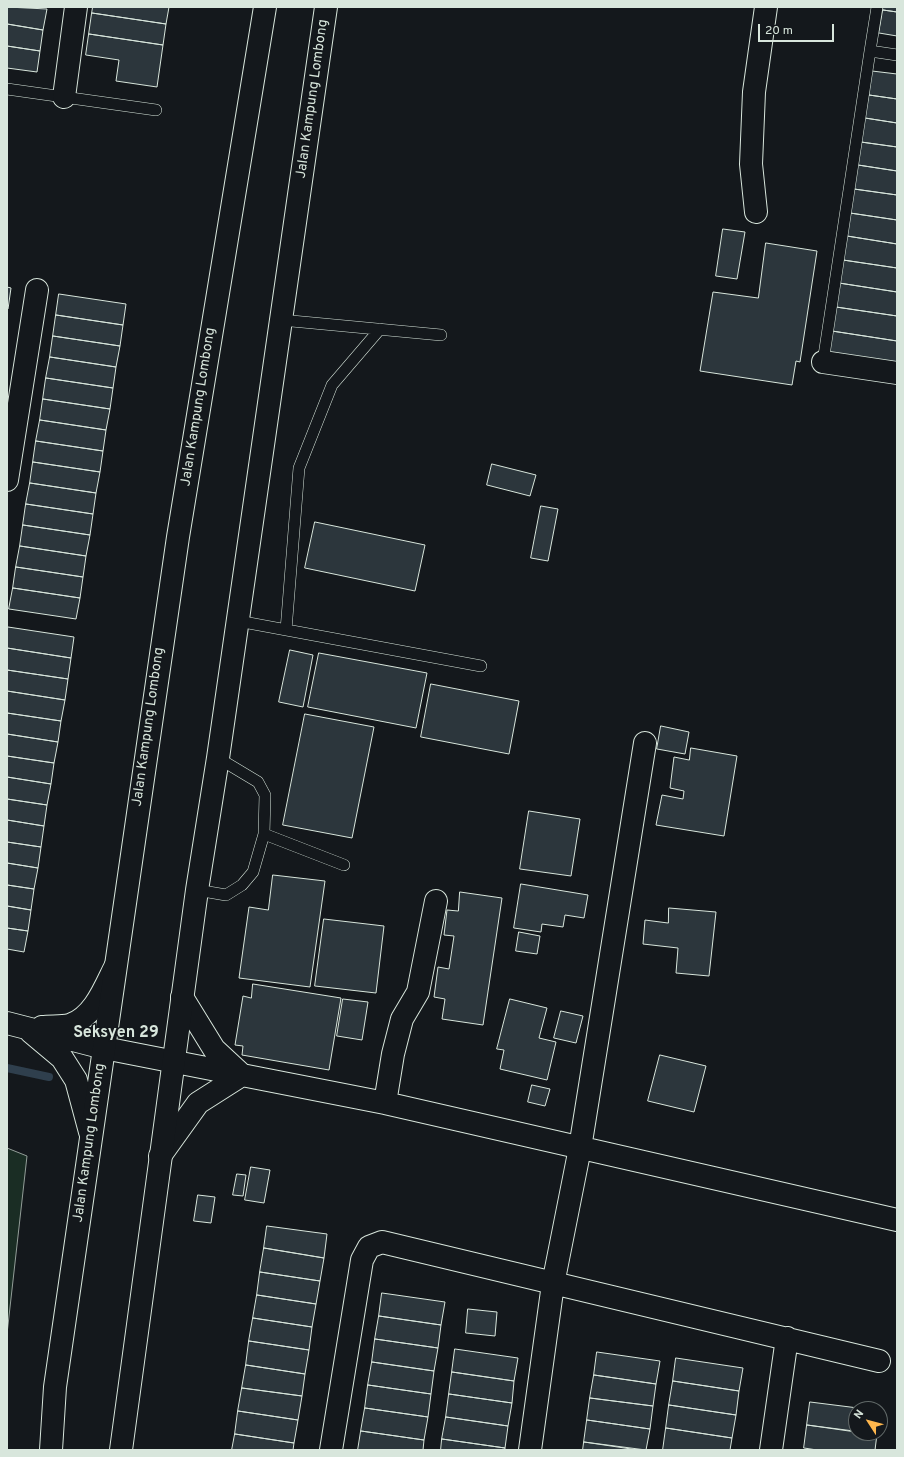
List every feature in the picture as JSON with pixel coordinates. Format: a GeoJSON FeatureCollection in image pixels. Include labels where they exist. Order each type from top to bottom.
{"type":"FeatureCollection","features":[{"type":"Feature","properties":{"kind":"street"},"geometry":{"type":"LineString","coordinates":[[64,97],[76,7]]}},
{"type":"Feature","properties":{"kind":"street","name":"Jalan Kampung Lombong"},"geometry":{"type":"LineString","coordinates":[[51,1450],[55,1387],[90,1132],[117,964],[126,889],[178,537],[265,7]]}},
{"type":"Feature","properties":{"kind":"street","name":"Jalan Kampung Lombong"},"geometry":{"type":"LineString","coordinates":[[121,1450],[197,890],[218,758],[326,7]]}},
{"type":"Feature","properties":{"kind":"street"},"geometry":{"type":"LineString","coordinates":[[756,212],[751,164],[753,100],[766,7]]}},
{"type":"Feature","properties":{"kind":"street"},"geometry":{"type":"LineString","coordinates":[[7,480],[36,290]]}},
{"type":"Feature","properties":{"kind":"street"},"geometry":{"type":"LineString","coordinates":[[823,362],[897,374]]}},
{"type":"Feature","properties":{"kind":"street"},"geometry":{"type":"LineString","coordinates":[[530,1450],[553,1284],[580,1148],[644,743]]}},
{"type":"Feature","properties":{"kind":"street"},"geometry":{"type":"LineString","coordinates":[[385,1103],[402,1019],[418,992],[436,901]]}},
{"type":"Feature","properties":{"kind":"street"},"geometry":{"type":"LineString","coordinates":[[17,1026],[70,1024],[87,1015],[99,998],[117,964]]}},
{"type":"Feature","properties":{"kind":"street"},"geometry":{"type":"LineString","coordinates":[[182,997],[214,1049],[242,1075]]}},
{"type":"Feature","properties":{"kind":"street"},"geometry":{"type":"LineString","coordinates":[[17,1026],[104,1048],[385,1103],[897,1220]]}},
{"type":"Feature","properties":{"kind":"street"},"geometry":{"type":"LineString","coordinates":[[17,1026],[62,1058],[76,1080],[90,1132]]}},
{"type":"Feature","properties":{"kind":"street"},"geometry":{"type":"LineString","coordinates":[[160,1156],[198,1103],[242,1075]]}},
{"type":"Feature","properties":{"kind":"street"},"geometry":{"type":"LineString","coordinates":[[331,1450],[362,1260],[369,1247],[382,1242],[879,1361]]}},
{"type":"Feature","properties":{"kind":"street"},"geometry":{"type":"LineString","coordinates":[[771,1450],[787,1338]]}},
{"type":"Feature","properties":{"kind":"lane"},"geometry":{"type":"LineString","coordinates":[[823,362],[877,7]]}},
{"type":"Feature","properties":{"kind":"lane"},"geometry":{"type":"LineString","coordinates":[[870,51],[897,56]]}},
{"type":"Feature","properties":{"kind":"lane"},"geometry":{"type":"LineString","coordinates":[[7,89],[156,110]]}},
{"type":"Feature","properties":{"kind":"lane"},"geometry":{"type":"LineString","coordinates":[[281,320],[441,335]]}},
{"type":"Feature","properties":{"kind":"lane"},"geometry":{"type":"LineString","coordinates":[[286,630],[299,468],[332,385],[380,329]]}},
{"type":"Feature","properties":{"kind":"lane"},"geometry":{"type":"LineString","coordinates":[[238,621],[481,666]]}},
{"type":"Feature","properties":{"kind":"lane"},"geometry":{"type":"LineString","coordinates":[[197,890],[226,895],[242,885],[253,872],[264,834],[265,795],[258,782],[218,758]]}},
{"type":"Feature","properties":{"kind":"lane"},"geometry":{"type":"LineString","coordinates":[[264,834],[344,865]]}},
{"type":"Feature","properties":{"kind":"green space"},"geometry":{"type":"Polygon","coordinates":[[[7,1148],[27,1156],[7,1334],[7,1148]]]}},
{"type":"Feature","properties":{"kind":"building"},"geometry":{"type":"Polygon","coordinates":[[[7,7],[47,9],[43,30],[7,24],[7,7]]]}},
{"type":"Feature","properties":{"kind":"building"},"geometry":{"type":"Polygon","coordinates":[[[93,7],[169,7],[166,24],[92,13],[93,7]]]}},
{"type":"Feature","properties":{"kind":"building"},"geometry":{"type":"Polygon","coordinates":[[[883,7],[897,7],[897,12],[883,10],[883,7]]]}},
{"type":"Feature","properties":{"kind":"building"},"geometry":{"type":"Polygon","coordinates":[[[883,10],[897,12],[897,36],[879,33],[883,10]]]}},
{"type":"Feature","properties":{"kind":"building"},"geometry":{"type":"Polygon","coordinates":[[[92,13],[166,24],[163,45],[89,34],[92,13]]]}},
{"type":"Feature","properties":{"kind":"building"},"geometry":{"type":"Polygon","coordinates":[[[7,24],[43,30],[40,51],[7,46],[7,24]]]}},
{"type":"Feature","properties":{"kind":"building"},"geometry":{"type":"Polygon","coordinates":[[[89,34],[163,45],[157,87],[116,81],[119,60],[86,55],[89,34]]]}},
{"type":"Feature","properties":{"kind":"building"},"geometry":{"type":"Polygon","coordinates":[[[7,46],[40,51],[37,72],[7,68],[7,46]]]}},
{"type":"Feature","properties":{"kind":"building"},"geometry":{"type":"Polygon","coordinates":[[[872,71],[897,74],[897,99],[869,95],[872,71]]]}},
{"type":"Feature","properties":{"kind":"building"},"geometry":{"type":"Polygon","coordinates":[[[869,95],[897,99],[897,123],[865,118],[869,95]]]}},
{"type":"Feature","properties":{"kind":"building"},"geometry":{"type":"Polygon","coordinates":[[[865,118],[897,123],[897,147],[861,142],[865,118]]]}},
{"type":"Feature","properties":{"kind":"building"},"geometry":{"type":"Polygon","coordinates":[[[861,142],[897,147],[897,171],[858,165],[861,142]]]}},
{"type":"Feature","properties":{"kind":"building"},"geometry":{"type":"Polygon","coordinates":[[[858,165],[897,171],[897,195],[854,189],[858,165]]]}},
{"type":"Feature","properties":{"kind":"building"},"geometry":{"type":"Polygon","coordinates":[[[854,189],[897,195],[897,220],[850,213],[854,189]]]}},
{"type":"Feature","properties":{"kind":"building"},"geometry":{"type":"Polygon","coordinates":[[[850,213],[897,220],[897,244],[847,236],[850,213]]]}},
{"type":"Feature","properties":{"kind":"building"},"geometry":{"type":"Polygon","coordinates":[[[723,229],[745,232],[737,279],[716,276],[723,229]]]}},
{"type":"Feature","properties":{"kind":"building"},"geometry":{"type":"Polygon","coordinates":[[[847,236],[897,244],[897,268],[843,260],[847,236]]]}},
{"type":"Feature","properties":{"kind":"building"},"geometry":{"type":"Polygon","coordinates":[[[766,243],[817,251],[800,362],[796,361],[792,385],[700,371],[713,292],[758,298],[766,243]]]}},
{"type":"Feature","properties":{"kind":"building"},"geometry":{"type":"Polygon","coordinates":[[[843,260],[897,268],[897,292],[839,283],[843,260]]]}},
{"type":"Feature","properties":{"kind":"building"},"geometry":{"type":"Polygon","coordinates":[[[839,283],[897,292],[897,316],[836,307],[839,283]]]}},
{"type":"Feature","properties":{"kind":"building"},"geometry":{"type":"Polygon","coordinates":[[[7,287],[11,288],[8,309],[7,309],[7,287]]]}},
{"type":"Feature","properties":{"kind":"building"},"geometry":{"type":"Polygon","coordinates":[[[59,294],[126,304],[123,325],[56,315],[59,294]]]}},
{"type":"Feature","properties":{"kind":"building"},"geometry":{"type":"Polygon","coordinates":[[[836,307],[897,316],[897,341],[832,331],[836,307]]]}},
{"type":"Feature","properties":{"kind":"building"},"geometry":{"type":"Polygon","coordinates":[[[56,315],[123,325],[120,346],[53,336],[56,315]]]}},
{"type":"Feature","properties":{"kind":"building"},"geometry":{"type":"Polygon","coordinates":[[[832,331],[897,341],[897,365],[828,354],[832,331]]]}},
{"type":"Feature","properties":{"kind":"building"},"geometry":{"type":"Polygon","coordinates":[[[53,336],[120,346],[116,367],[50,357],[53,336]]]}},
{"type":"Feature","properties":{"kind":"building"},"geometry":{"type":"Polygon","coordinates":[[[50,357],[116,367],[113,388],[46,378],[50,357]]]}},
{"type":"Feature","properties":{"kind":"building"},"geometry":{"type":"Polygon","coordinates":[[[46,378],[113,388],[110,409],[43,399],[46,378]]]}},
{"type":"Feature","properties":{"kind":"building"},"geometry":{"type":"Polygon","coordinates":[[[43,399],[110,409],[106,430],[40,420],[43,399]]]}},
{"type":"Feature","properties":{"kind":"building"},"geometry":{"type":"Polygon","coordinates":[[[40,420],[106,430],[103,451],[36,441],[40,420]]]}},
{"type":"Feature","properties":{"kind":"building"},"geometry":{"type":"Polygon","coordinates":[[[36,441],[103,451],[100,472],[33,462],[36,441]]]}},
{"type":"Feature","properties":{"kind":"building"},"geometry":{"type":"Polygon","coordinates":[[[33,462],[100,472],[96,493],[30,483],[33,462]]]}},
{"type":"Feature","properties":{"kind":"building"},"geometry":{"type":"Polygon","coordinates":[[[492,464],[536,475],[530,496],[487,485],[492,464]]]}},
{"type":"Feature","properties":{"kind":"building"},"geometry":{"type":"Polygon","coordinates":[[[30,483],[96,493],[93,514],[26,504],[30,483]]]}},
{"type":"Feature","properties":{"kind":"building"},"geometry":{"type":"Polygon","coordinates":[[[26,504],[93,514],[90,535],[23,525],[26,504]]]}},
{"type":"Feature","properties":{"kind":"building"},"geometry":{"type":"Polygon","coordinates":[[[541,506],[558,509],[548,561],[531,558],[541,506]]]}},
{"type":"Feature","properties":{"kind":"building"},"geometry":{"type":"Polygon","coordinates":[[[315,522],[425,545],[415,591],[305,568],[315,522]]]}},
{"type":"Feature","properties":{"kind":"building"},"geometry":{"type":"Polygon","coordinates":[[[23,525],[90,535],[86,556],[20,546],[23,525]]]}},
{"type":"Feature","properties":{"kind":"building"},"geometry":{"type":"Polygon","coordinates":[[[20,546],[86,556],[83,577],[16,567],[20,546]]]}},
{"type":"Feature","properties":{"kind":"building"},"geometry":{"type":"Polygon","coordinates":[[[16,567],[83,577],[80,598],[13,588],[16,567]]]}},
{"type":"Feature","properties":{"kind":"building"},"geometry":{"type":"Polygon","coordinates":[[[13,588],[80,598],[76,619],[9,609],[13,588]]]}},
{"type":"Feature","properties":{"kind":"building"},"geometry":{"type":"Polygon","coordinates":[[[8,627],[74,637],[71,658],[7,648],[8,627]]]}},
{"type":"Feature","properties":{"kind":"building"},"geometry":{"type":"Polygon","coordinates":[[[7,648],[71,658],[68,679],[7,670],[7,648]]]}},
{"type":"Feature","properties":{"kind":"building"},"geometry":{"type":"Polygon","coordinates":[[[290,650],[313,655],[303,707],[279,702],[290,650]]]}},
{"type":"Feature","properties":{"kind":"building"},"geometry":{"type":"Polygon","coordinates":[[[319,653],[427,673],[416,728],[308,707],[319,653]]]}},
{"type":"Feature","properties":{"kind":"building"},"geometry":{"type":"Polygon","coordinates":[[[7,670],[68,679],[65,700],[7,691],[7,670]]]}},
{"type":"Feature","properties":{"kind":"building"},"geometry":{"type":"Polygon","coordinates":[[[431,684],[519,701],[509,754],[421,737],[431,684]]]}},
{"type":"Feature","properties":{"kind":"building"},"geometry":{"type":"Polygon","coordinates":[[[7,691],[65,700],[61,721],[7,713],[7,691]]]}},
{"type":"Feature","properties":{"kind":"building"},"geometry":{"type":"Polygon","coordinates":[[[7,713],[61,721],[58,742],[7,734],[7,713]]]}},
{"type":"Feature","properties":{"kind":"building"},"geometry":{"type":"Polygon","coordinates":[[[305,714],[374,727],[352,838],[283,825],[305,714]]]}},
{"type":"Feature","properties":{"kind":"building"},"geometry":{"type":"Polygon","coordinates":[[[661,726],[689,732],[685,754],[657,749],[661,726]]]}},
{"type":"Feature","properties":{"kind":"building"},"geometry":{"type":"Polygon","coordinates":[[[7,734],[58,742],[54,763],[7,756],[7,734]]]}},
{"type":"Feature","properties":{"kind":"building"},"geometry":{"type":"Polygon","coordinates":[[[691,748],[737,756],[724,836],[656,825],[662,795],[683,799],[684,791],[670,788],[674,757],[689,760],[691,748]]]}},
{"type":"Feature","properties":{"kind":"building"},"geometry":{"type":"Polygon","coordinates":[[[7,756],[54,763],[51,784],[7,777],[7,756]]]}},
{"type":"Feature","properties":{"kind":"building"},"geometry":{"type":"Polygon","coordinates":[[[7,777],[51,784],[47,805],[7,799],[7,777]]]}},
{"type":"Feature","properties":{"kind":"building"},"geometry":{"type":"Polygon","coordinates":[[[7,799],[47,805],[44,826],[7,820],[7,799]]]}},
{"type":"Feature","properties":{"kind":"building"},"geometry":{"type":"Polygon","coordinates":[[[529,811],[580,819],[571,876],[520,869],[529,811]]]}},
{"type":"Feature","properties":{"kind":"building"},"geometry":{"type":"Polygon","coordinates":[[[7,820],[44,826],[41,847],[7,842],[7,820]]]}},
{"type":"Feature","properties":{"kind":"building"},"geometry":{"type":"Polygon","coordinates":[[[7,842],[41,847],[38,868],[7,863],[7,842]]]}},
{"type":"Feature","properties":{"kind":"building"},"geometry":{"type":"Polygon","coordinates":[[[7,863],[38,868],[34,889],[7,885],[7,863]]]}},
{"type":"Feature","properties":{"kind":"building"},"geometry":{"type":"Polygon","coordinates":[[[273,875],[325,881],[310,987],[239,978],[249,907],[268,910],[273,875]]]}},
{"type":"Feature","properties":{"kind":"building"},"geometry":{"type":"Polygon","coordinates":[[[521,884],[588,895],[584,918],[565,915],[563,927],[542,924],[541,932],[514,928],[521,884]]]}},
{"type":"Feature","properties":{"kind":"building"},"geometry":{"type":"Polygon","coordinates":[[[7,885],[34,889],[31,910],[7,906],[7,885]]]}},
{"type":"Feature","properties":{"kind":"building"},"geometry":{"type":"Polygon","coordinates":[[[460,892],[502,898],[483,1025],[442,1019],[445,999],[434,997],[438,967],[449,969],[454,936],[444,935],[447,910],[458,911],[460,892]]]}},
{"type":"Feature","properties":{"kind":"building"},"geometry":{"type":"Polygon","coordinates":[[[7,906],[31,910],[28,931],[7,928],[7,906]]]}},
{"type":"Feature","properties":{"kind":"building"},"geometry":{"type":"Polygon","coordinates":[[[669,908],[716,912],[709,976],[676,973],[678,948],[643,944],[645,920],[668,923],[669,908]]]}},
{"type":"Feature","properties":{"kind":"building"},"geometry":{"type":"Polygon","coordinates":[[[324,919],[384,926],[376,993],[315,986],[324,919]]]}},
{"type":"Feature","properties":{"kind":"building"},"geometry":{"type":"Polygon","coordinates":[[[7,928],[28,931],[24,952],[7,949],[7,928]]]}},
{"type":"Feature","properties":{"kind":"building"},"geometry":{"type":"Polygon","coordinates":[[[519,932],[540,936],[537,954],[516,951],[519,932]]]}},
{"type":"Feature","properties":{"kind":"building"},"geometry":{"type":"Polygon","coordinates":[[[253,984],[341,998],[329,1070],[242,1055],[243,1046],[235,1045],[243,996],[251,998],[253,984]]]}},
{"type":"Feature","properties":{"kind":"building"},"geometry":{"type":"Polygon","coordinates":[[[343,999],[368,1002],[362,1040],[337,1036],[343,999]]]}},
{"type":"Feature","properties":{"kind":"building"},"geometry":{"type":"Polygon","coordinates":[[[510,999],[547,1008],[539,1038],[556,1042],[547,1080],[500,1069],[504,1050],[497,1049],[510,999]]]}},
{"type":"Feature","properties":{"kind":"building"},"geometry":{"type":"Polygon","coordinates":[[[561,1011],[583,1016],[576,1043],[554,1038],[561,1011]]]}},
{"type":"Feature","properties":{"kind":"building"},"geometry":{"type":"Polygon","coordinates":[[[660,1055],[706,1066],[694,1112],[648,1101],[660,1055]]]}},
{"type":"Feature","properties":{"kind":"building"},"geometry":{"type":"Polygon","coordinates":[[[532,1085],[550,1089],[545,1106],[528,1102],[532,1085]]]}},
{"type":"Feature","properties":{"kind":"building"},"geometry":{"type":"Polygon","coordinates":[[[251,1167],[270,1170],[264,1203],[245,1200],[251,1167]]]}},
{"type":"Feature","properties":{"kind":"building"},"geometry":{"type":"Polygon","coordinates":[[[237,1174],[246,1175],[243,1196],[233,1195],[237,1174]]]}},
{"type":"Feature","properties":{"kind":"building"},"geometry":{"type":"Polygon","coordinates":[[[198,1195],[215,1197],[211,1223],[194,1221],[198,1195]]]}},
{"type":"Feature","properties":{"kind":"building"},"geometry":{"type":"Polygon","coordinates":[[[267,1226],[327,1234],[324,1258],[264,1248],[267,1226]]]}},
{"type":"Feature","properties":{"kind":"building"},"geometry":{"type":"Polygon","coordinates":[[[264,1248],[324,1258],[320,1281],[260,1272],[264,1248]]]}},
{"type":"Feature","properties":{"kind":"building"},"geometry":{"type":"Polygon","coordinates":[[[260,1272],[320,1281],[316,1304],[257,1295],[260,1272]]]}},
{"type":"Feature","properties":{"kind":"building"},"geometry":{"type":"Polygon","coordinates":[[[382,1293],[445,1302],[441,1325],[379,1316],[382,1293]]]}},
{"type":"Feature","properties":{"kind":"building"},"geometry":{"type":"Polygon","coordinates":[[[257,1295],[316,1304],[312,1327],[253,1318],[257,1295]]]}},
{"type":"Feature","properties":{"kind":"building"},"geometry":{"type":"Polygon","coordinates":[[[468,1309],[497,1312],[495,1336],[466,1333],[468,1309]]]}},
{"type":"Feature","properties":{"kind":"building"},"geometry":{"type":"Polygon","coordinates":[[[379,1316],[441,1325],[438,1348],[375,1339],[379,1316]]]}},
{"type":"Feature","properties":{"kind":"building"},"geometry":{"type":"Polygon","coordinates":[[[253,1318],[312,1327],[309,1350],[249,1341],[253,1318]]]}},
{"type":"Feature","properties":{"kind":"building"},"geometry":{"type":"Polygon","coordinates":[[[375,1339],[438,1348],[434,1371],[372,1362],[375,1339]]]}},
{"type":"Feature","properties":{"kind":"building"},"geometry":{"type":"Polygon","coordinates":[[[249,1341],[309,1350],[305,1374],[246,1365],[249,1341]]]}},
{"type":"Feature","properties":{"kind":"building"},"geometry":{"type":"Polygon","coordinates":[[[455,1349],[518,1358],[514,1381],[452,1372],[455,1349]]]}},
{"type":"Feature","properties":{"kind":"building"},"geometry":{"type":"Polygon","coordinates":[[[597,1352],[660,1361],[656,1384],[594,1375],[597,1352]]]}},
{"type":"Feature","properties":{"kind":"building"},"geometry":{"type":"Polygon","coordinates":[[[676,1358],[743,1368],[739,1391],[673,1381],[676,1358]]]}},
{"type":"Feature","properties":{"kind":"building"},"geometry":{"type":"Polygon","coordinates":[[[372,1362],[434,1371],[431,1394],[368,1385],[372,1362]]]}},
{"type":"Feature","properties":{"kind":"building"},"geometry":{"type":"Polygon","coordinates":[[[246,1365],[305,1374],[302,1396],[242,1388],[246,1365]]]}},
{"type":"Feature","properties":{"kind":"building"},"geometry":{"type":"Polygon","coordinates":[[[452,1372],[514,1381],[512,1403],[449,1394],[452,1372]]]}},
{"type":"Feature","properties":{"kind":"building"},"geometry":{"type":"Polygon","coordinates":[[[594,1375],[656,1384],[653,1406],[590,1398],[594,1375]]]}},
{"type":"Feature","properties":{"kind":"building"},"geometry":{"type":"Polygon","coordinates":[[[673,1381],[739,1391],[736,1415],[669,1405],[673,1381]]]}},
{"type":"Feature","properties":{"kind":"building"},"geometry":{"type":"Polygon","coordinates":[[[368,1385],[431,1394],[428,1417],[365,1408],[368,1385]]]}},
{"type":"Feature","properties":{"kind":"building"},"geometry":{"type":"Polygon","coordinates":[[[242,1388],[302,1396],[298,1420],[238,1411],[242,1388]]]}},
{"type":"Feature","properties":{"kind":"building"},"geometry":{"type":"Polygon","coordinates":[[[449,1394],[512,1403],[508,1426],[446,1417],[449,1394]]]}},
{"type":"Feature","properties":{"kind":"building"},"geometry":{"type":"Polygon","coordinates":[[[590,1398],[653,1406],[650,1429],[587,1420],[590,1398]]]}},
{"type":"Feature","properties":{"kind":"building"},"geometry":{"type":"Polygon","coordinates":[[[810,1402],[848,1407],[848,1431],[807,1425],[810,1402]]]}},
{"type":"Feature","properties":{"kind":"building"},"geometry":{"type":"Polygon","coordinates":[[[669,1405],[736,1415],[732,1438],[666,1428],[669,1405]]]}},
{"type":"Feature","properties":{"kind":"building"},"geometry":{"type":"Polygon","coordinates":[[[365,1408],[428,1417],[424,1440],[361,1431],[365,1408]]]}},
{"type":"Feature","properties":{"kind":"building"},"geometry":{"type":"Polygon","coordinates":[[[238,1411],[298,1420],[294,1443],[235,1434],[238,1411]]]}},
{"type":"Feature","properties":{"kind":"building"},"geometry":{"type":"Polygon","coordinates":[[[446,1417],[508,1426],[505,1448],[442,1439],[446,1417]]]}},
{"type":"Feature","properties":{"kind":"building"},"geometry":{"type":"Polygon","coordinates":[[[587,1420],[650,1429],[646,1450],[584,1442],[587,1420]]]}},
{"type":"Feature","properties":{"kind":"building"},"geometry":{"type":"Polygon","coordinates":[[[807,1425],[848,1430],[848,1441],[876,1441],[875,1450],[817,1450],[804,1448],[807,1425]]]}},
{"type":"Feature","properties":{"kind":"building"},"geometry":{"type":"Polygon","coordinates":[[[666,1428],[732,1438],[730,1450],[663,1450],[666,1428]]]}},
{"type":"Feature","properties":{"kind":"building"},"geometry":{"type":"Polygon","coordinates":[[[361,1431],[424,1440],[423,1450],[358,1450],[361,1431]]]}},
{"type":"Feature","properties":{"kind":"building"},"geometry":{"type":"Polygon","coordinates":[[[235,1434],[294,1443],[293,1450],[232,1450],[235,1434]]]}},
{"type":"Feature","properties":{"kind":"building"},"geometry":{"type":"Polygon","coordinates":[[[442,1439],[505,1448],[505,1450],[441,1450],[442,1439]]]}},
{"type":"Feature","properties":{"kind":"building"},"geometry":{"type":"Polygon","coordinates":[[[584,1442],[638,1450],[583,1450],[584,1442]]]}},
{"type":"Feature","properties":{"kind":"waterway"},"geometry":{"type":"LineString","coordinates":[[7,1068],[49,1077]]}},
{"type":"Feature","properties":{"kind":"district","name":"Seksyen 29"},"geometry":{"type":"Point","coordinates":[116,1034]}}]}
